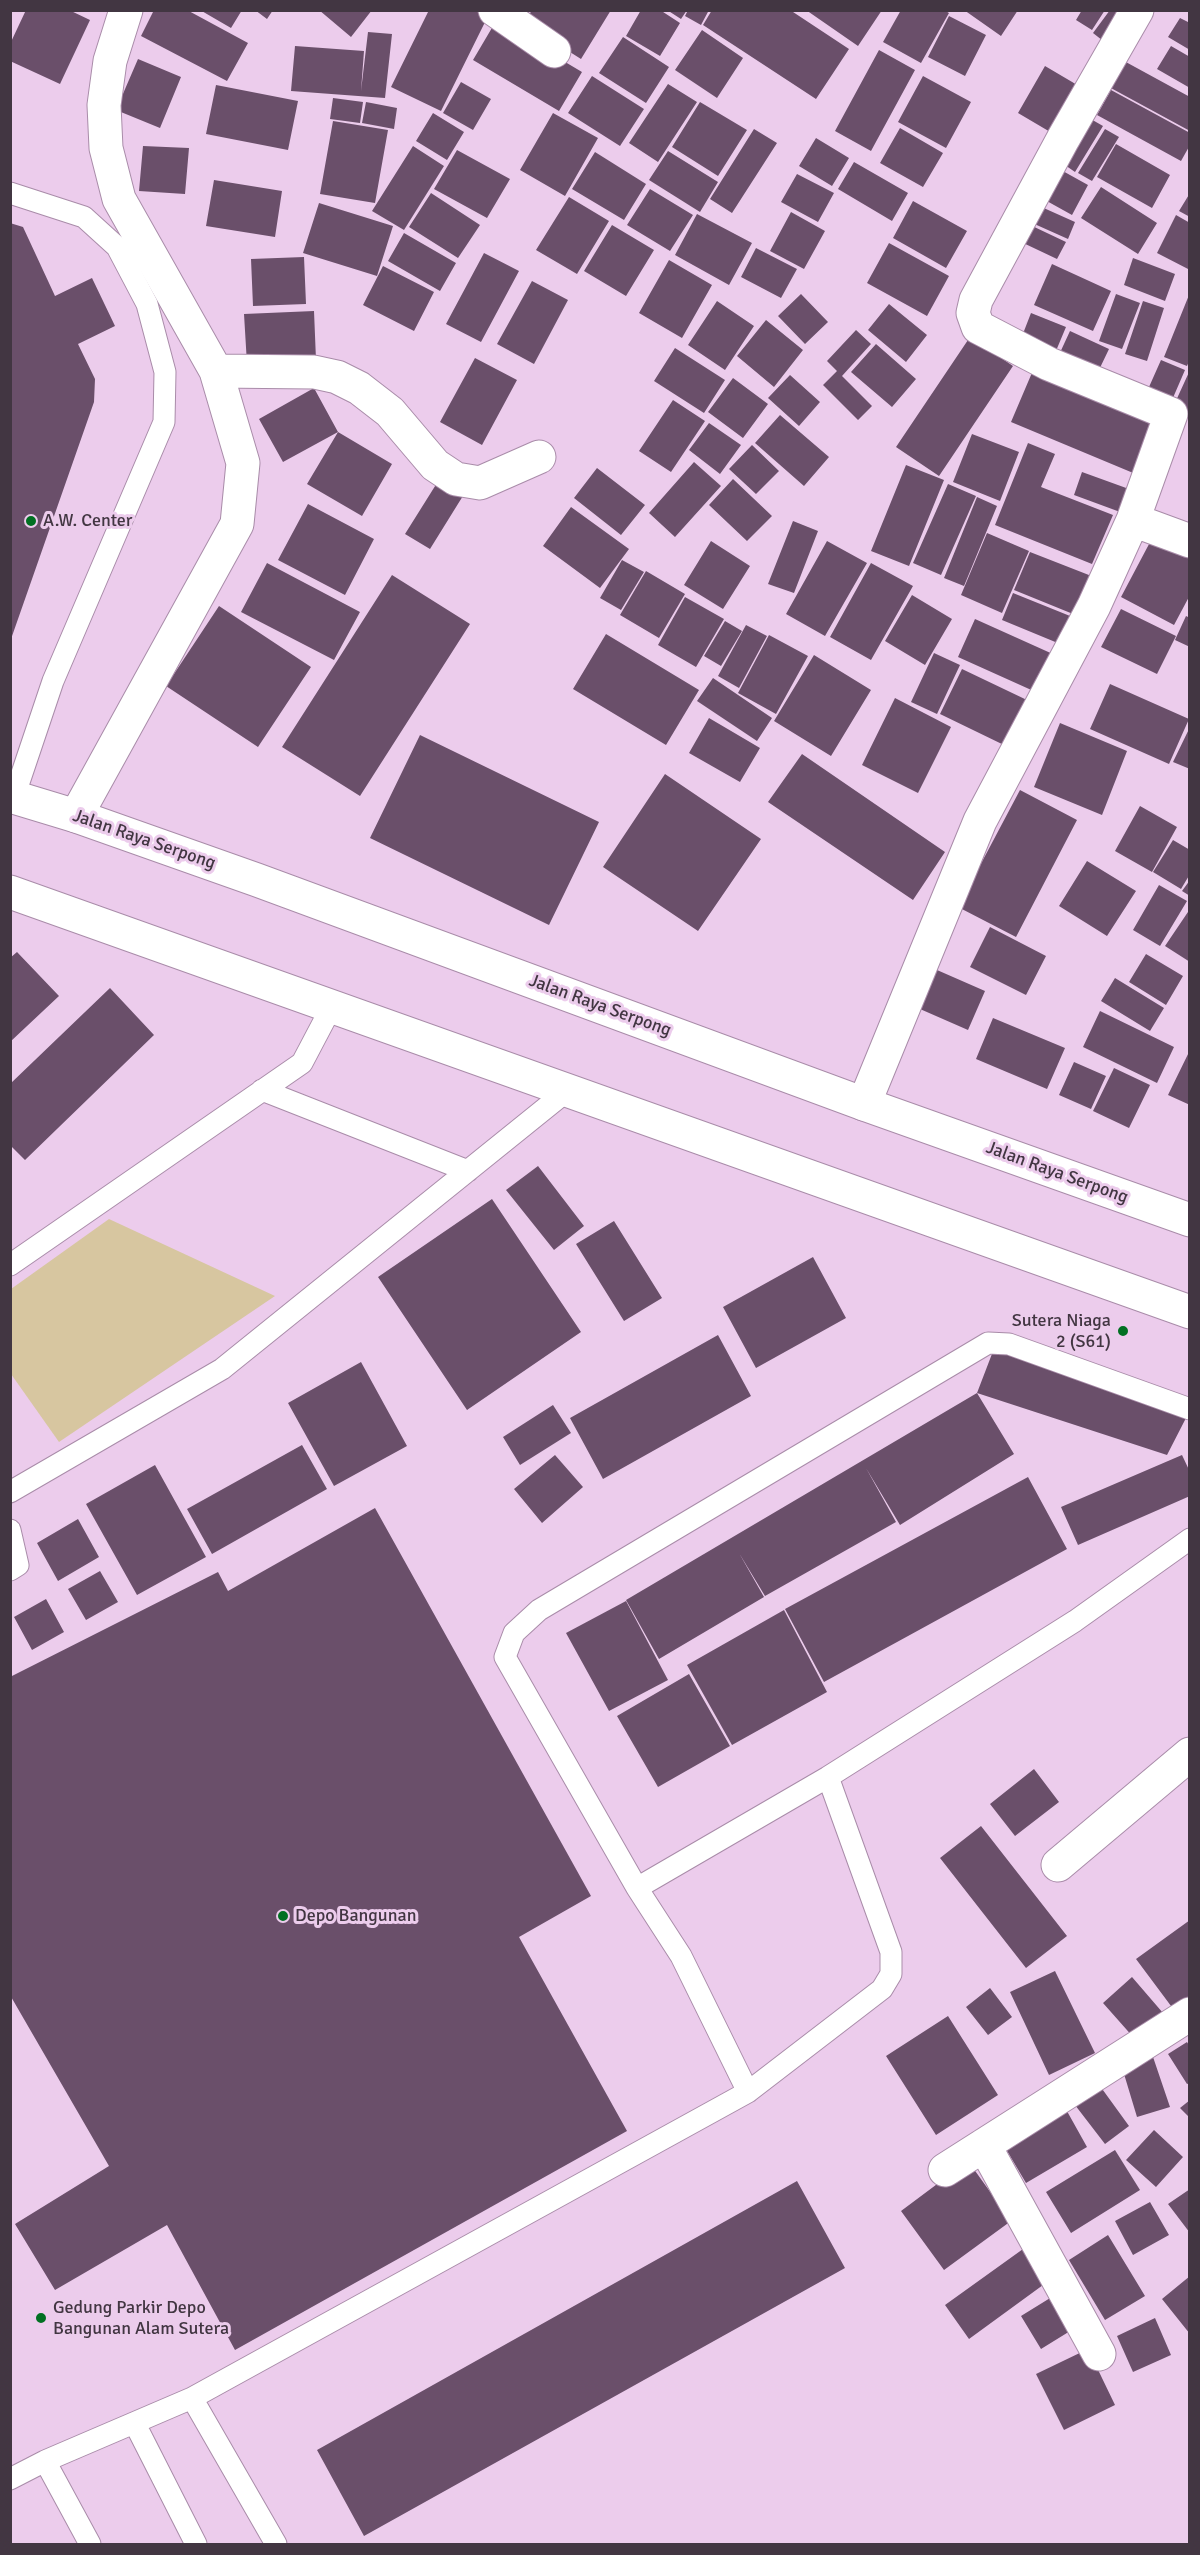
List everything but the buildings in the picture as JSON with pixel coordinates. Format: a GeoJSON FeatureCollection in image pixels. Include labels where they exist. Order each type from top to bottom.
{"type":"FeatureCollection","features":[{"type":"Feature","properties":{"kind":"street"},"geometry":{"type":"LineString","coordinates":[[495,10],[554,51]]}},
{"type":"Feature","properties":{"kind":"street"},"geometry":{"type":"LineString","coordinates":[[864,1104],[980,821],[1094,606],[1180,417],[1049,364],[978,327],[973,314],[976,300],[1063,139],[1137,10]]}},
{"type":"Feature","properties":{"kind":"street"},"geometry":{"type":"LineString","coordinates":[[76,816],[237,524],[243,463],[216,371],[119,200],[106,148],[104,105],[119,13]]}},
{"type":"Feature","properties":{"kind":"street"},"geometry":{"type":"LineString","coordinates":[[216,371],[314,372],[337,377],[359,388],[390,412],[435,465],[456,479],[480,483],[539,457]]}},
{"type":"Feature","properties":{"kind":"street"},"geometry":{"type":"LineString","coordinates":[[1133,520],[1190,541]]}},
{"type":"Feature","properties":{"kind":"street","name":"Jalan Raya Serpong"},"geometry":{"type":"LineString","coordinates":[[12,796],[76,816],[279,888],[864,1104],[1190,1220]]}},
{"type":"Feature","properties":{"kind":"street"},"geometry":{"type":"LineString","coordinates":[[10,892],[1190,1312]]}},
{"type":"Feature","properties":{"kind":"street"},"geometry":{"type":"LineString","coordinates":[[1058,1865],[1190,1754]]}},
{"type":"Feature","properties":{"kind":"street"},"geometry":{"type":"LineString","coordinates":[[945,2170],[1190,2014]]}},
{"type":"Feature","properties":{"kind":"street"},"geometry":{"type":"LineString","coordinates":[[984,2145],[1099,2354]]}},
{"type":"Feature","properties":{"kind":"lane"},"geometry":{"type":"LineString","coordinates":[[10,193],[84,217],[117,247],[147,304],[165,372],[164,422],[53,681],[12,796]]}},
{"type":"Feature","properties":{"kind":"lane"},"geometry":{"type":"LineString","coordinates":[[14,1256],[302,1063],[333,1006]]}},
{"type":"Feature","properties":{"kind":"lane"},"geometry":{"type":"LineString","coordinates":[[262,1090],[468,1171]]}},
{"type":"Feature","properties":{"kind":"lane"},"geometry":{"type":"LineString","coordinates":[[10,1491],[222,1369],[568,1090]]}},
{"type":"Feature","properties":{"kind":"lane"},"geometry":{"type":"LineString","coordinates":[[748,2092],[681,1956],[637,1888],[505,1657],[514,1633],[539,1610],[988,1343],[1009,1344],[1190,1409]]}},
{"type":"Feature","properties":{"kind":"lane"},"geometry":{"type":"LineString","coordinates":[[10,1530],[18,1565],[10,1570]]}},
{"type":"Feature","properties":{"kind":"lane"},"geometry":{"type":"LineString","coordinates":[[637,1888],[828,1777],[1075,1621],[1190,1539]]}},
{"type":"Feature","properties":{"kind":"lane"},"geometry":{"type":"LineString","coordinates":[[10,2479],[45,2461],[192,2398],[748,2092],[882,1989],[891,1974],[891,1952],[828,1777]]}},
{"type":"Feature","properties":{"kind":"lane"},"geometry":{"type":"LineString","coordinates":[[192,2398],[276,2544]]}},
{"type":"Feature","properties":{"kind":"lane"},"geometry":{"type":"LineString","coordinates":[[135,2424],[195,2544]]}},
{"type":"Feature","properties":{"kind":"lane"},"geometry":{"type":"LineString","coordinates":[[45,2461],[90,2544]]}},
{"type":"Feature","properties":{"kind":"shaded area"},"geometry":{"type":"Polygon","coordinates":[[[109,1219],[275,1296],[59,1442],[11,1374],[11,1289],[109,1219]]]}},
{"type":"Feature","properties":{"kind":"place","name":"A.W. Center"},"geometry":{"type":"Point","coordinates":[31,521]}},
{"type":"Feature","properties":{"kind":"place","name":"Sutera Niaga 2 (S61)"},"geometry":{"type":"Point","coordinates":[1123,1331]}},
{"type":"Feature","properties":{"kind":"place","name":"Depo Bangunan"},"geometry":{"type":"Point","coordinates":[283,1916]}},
{"type":"Feature","properties":{"kind":"place","name":"Gedung Parkir Depo Bangunan Alam Sutera"},"geometry":{"type":"Point","coordinates":[41,2318]}}]}
